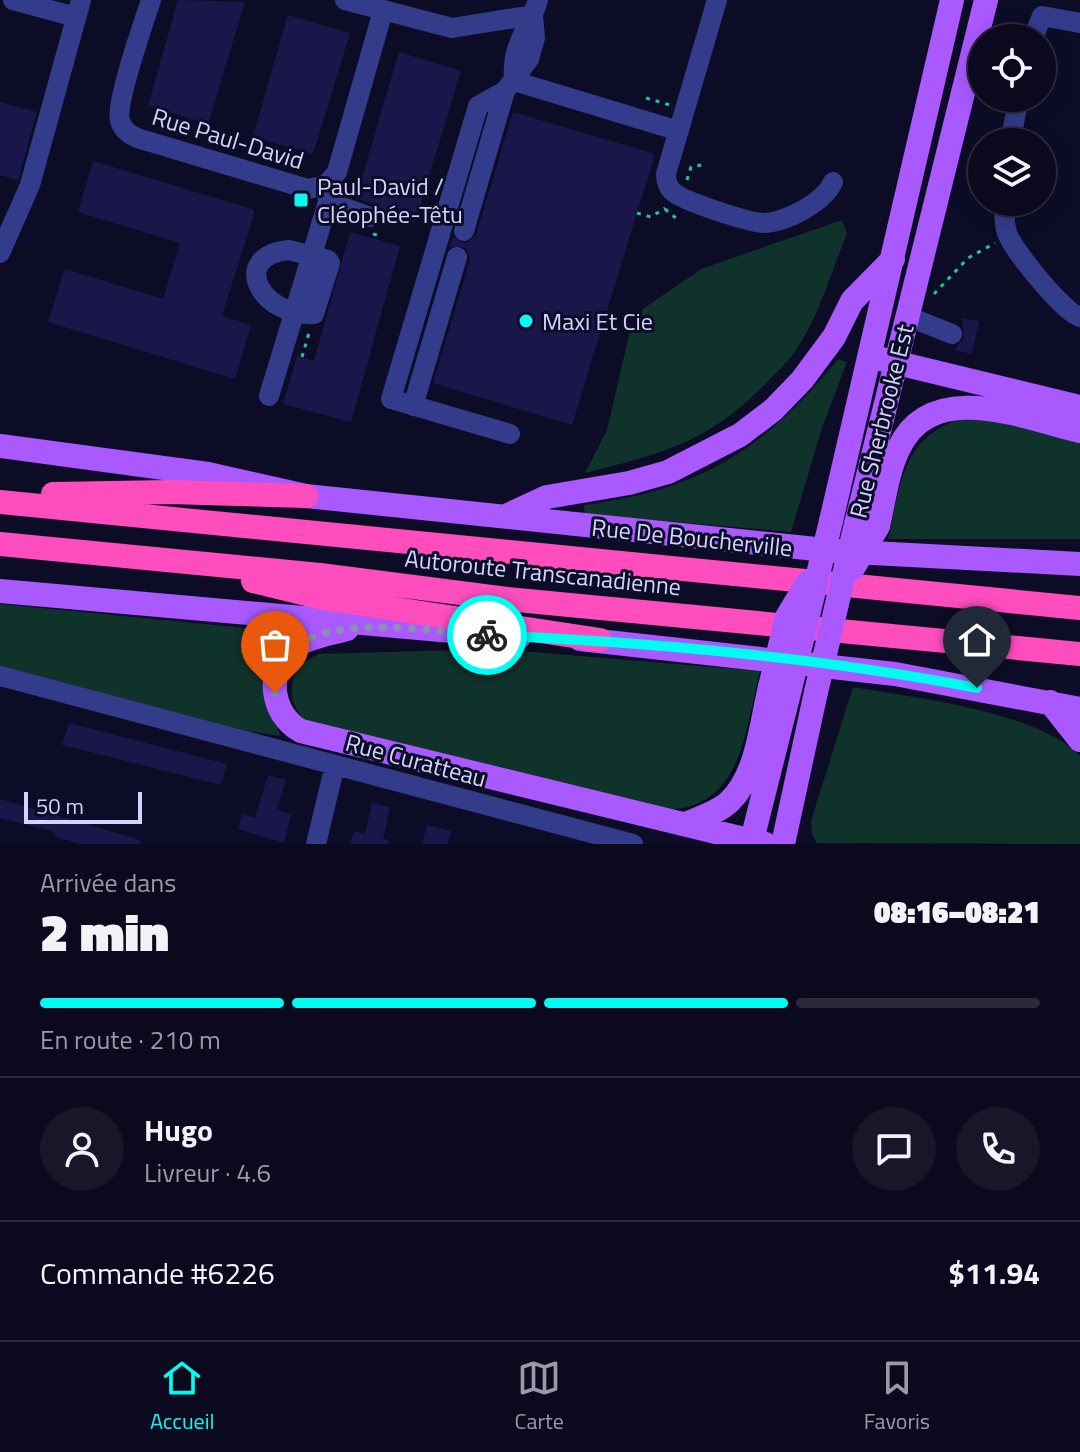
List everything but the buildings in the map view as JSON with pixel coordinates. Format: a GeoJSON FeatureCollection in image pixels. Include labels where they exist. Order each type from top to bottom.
{"type":"FeatureCollection","features":[{"type":"Feature","properties":{"kind":"highway"},"geometry":{"type":"LineString","coordinates":[[0,496],[169,492],[306,496]]}},
{"type":"Feature","properties":{"kind":"highway","name":"Autoroute Transcanadienne"},"geometry":{"type":"LineString","coordinates":[[0,502],[1080,608]]}},
{"type":"Feature","properties":{"kind":"highway","name":"Autoroute Transcanadienne"},"geometry":{"type":"LineString","coordinates":[[0,544],[153,558],[522,600],[1080,654]]}},
{"type":"Feature","properties":{"kind":"highway"},"geometry":{"type":"LineString","coordinates":[[153,558],[323,598],[600,640]]}},
{"type":"Feature","properties":{"kind":"main road","name":"Rue Sherbrooke Est"},"geometry":{"type":"LineString","coordinates":[[780,688],[787,617],[822,559],[952,0]]}},
{"type":"Feature","properties":{"kind":"main road","name":"Rue Sherbrooke Est"},"geometry":{"type":"LineString","coordinates":[[867,525],[896,363],[986,0]]}},
{"type":"Feature","properties":{"kind":"main road"},"geometry":{"type":"LineString","coordinates":[[504,517],[547,497],[629,483],[668,472],[740,435],[773,410],[802,380],[834,337],[852,301],[893,259]]}},
{"type":"Feature","properties":{"kind":"main road"},"geometry":{"type":"LineString","coordinates":[[871,356],[1080,407]]}},
{"type":"Feature","properties":{"kind":"main road"},"geometry":{"type":"LineString","coordinates":[[783,844],[840,591],[906,435],[926,417],[949,409],[976,407],[1080,431]]}},
{"type":"Feature","properties":{"kind":"main road","name":"Rue De Boucherville"},"geometry":{"type":"LineString","coordinates":[[0,446],[208,474],[306,496],[850,553],[1080,564]]}},
{"type":"Feature","properties":{"kind":"main road"},"geometry":{"type":"LineString","coordinates":[[0,591],[359,625],[600,640],[881,672],[1080,709]]}},
{"type":"Feature","properties":{"kind":"main road"},"geometry":{"type":"LineString","coordinates":[[359,625],[299,644],[283,659],[275,686],[276,701],[283,716],[295,728],[756,843],[780,688]]}},
{"type":"Feature","properties":{"kind":"main road"},"geometry":{"type":"LineString","coordinates":[[685,824],[722,808],[740,789],[780,688]]}},
{"type":"Feature","properties":{"kind":"main road"},"geometry":{"type":"LineString","coordinates":[[1050,702],[1080,740]]}},
{"type":"Feature","properties":{"kind":"street"},"geometry":{"type":"LineString","coordinates":[[0,253],[30,185],[79,8],[13,0]]}},
{"type":"Feature","properties":{"kind":"street","name":"Rue Paul-David"},"geometry":{"type":"LineString","coordinates":[[151,0],[120,105],[121,123],[137,138],[327,194],[370,217]]}},
{"type":"Feature","properties":{"kind":"street"},"geometry":{"type":"LineString","coordinates":[[717,0],[666,179],[672,191],[693,202],[766,223],[814,203],[833,182]]}},
{"type":"Feature","properties":{"kind":"street"},"geometry":{"type":"LineString","coordinates":[[353,1],[452,28],[536,8]]}},
{"type":"Feature","properties":{"kind":"street"},"geometry":{"type":"LineString","coordinates":[[464,231],[509,86],[518,39],[536,8]]}},
{"type":"Feature","properties":{"kind":"street"},"geometry":{"type":"LineString","coordinates":[[269,396],[383,11]]}},
{"type":"Feature","properties":{"kind":"street"},"geometry":{"type":"LineString","coordinates":[[1039,24],[1042,16],[1080,23]]}},
{"type":"Feature","properties":{"kind":"street"},"geometry":{"type":"LineString","coordinates":[[510,434],[391,399],[478,106],[509,86],[679,131]]}},
{"type":"Feature","properties":{"kind":"street"},"geometry":{"type":"LineString","coordinates":[[1005,216],[1011,242],[1063,307],[1080,317]]}},
{"type":"Feature","properties":{"kind":"street"},"geometry":{"type":"LineString","coordinates":[[295,311],[266,300],[257,281],[258,271],[269,254],[278,251],[312,255]]}},
{"type":"Feature","properties":{"kind":"street"},"geometry":{"type":"LineString","coordinates":[[413,406],[457,257]]}},
{"type":"Feature","properties":{"kind":"street"},"geometry":{"type":"LineString","coordinates":[[907,316],[952,334]]}},
{"type":"Feature","properties":{"kind":"street","name":"Rue Curatteau"},"geometry":{"type":"LineString","coordinates":[[0,676],[633,844]]}},
{"type":"Feature","properties":{"kind":"street"},"geometry":{"type":"LineString","coordinates":[[316,844],[335,765]]}},
{"type":"Feature","properties":{"kind":"path"},"geometry":{"type":"LineString","coordinates":[[646,98],[673,106]]}},
{"type":"Feature","properties":{"kind":"path"},"geometry":{"type":"LineString","coordinates":[[684,187],[691,167],[707,164]]}},
{"type":"Feature","properties":{"kind":"path"},"geometry":{"type":"LineString","coordinates":[[637,213],[651,217],[665,208]]}},
{"type":"Feature","properties":{"kind":"path"},"geometry":{"type":"LineString","coordinates":[[929,300],[981,249]]}},
{"type":"Feature","properties":{"kind":"path"},"geometry":{"type":"LineString","coordinates":[[302,357],[312,325]]}},
{"type":"Feature","properties":{"kind":"green space"},"geometry":{"type":"Polygon","coordinates":[[[842,220],[847,234],[815,317],[794,353],[748,401],[685,442],[639,459],[585,473],[607,430],[629,335],[643,309],[701,269],[842,220]]]}},
{"type":"Feature","properties":{"kind":"green space"},"geometry":{"type":"Polygon","coordinates":[[[838,359],[847,362],[822,428],[791,532],[585,514],[584,505],[662,489],[728,460],[757,441],[784,417],[838,359]]]}},
{"type":"Feature","properties":{"kind":"green space"},"geometry":{"type":"Polygon","coordinates":[[[972,416],[1080,442],[1080,539],[888,539],[903,478],[919,446],[932,433],[949,423],[972,416]]]}},
{"type":"Feature","properties":{"kind":"green space"},"geometry":{"type":"Polygon","coordinates":[[[0,604],[287,632],[267,707],[281,736],[247,731],[0,666],[0,604]]]}},
{"type":"Feature","properties":{"kind":"green space"},"geometry":{"type":"Polygon","coordinates":[[[495,649],[760,671],[735,764],[724,783],[708,797],[687,807],[660,810],[309,725],[292,697],[292,682],[298,666],[318,654],[495,649]]]}},
{"type":"Feature","properties":{"kind":"green space"},"geometry":{"type":"Polygon","coordinates":[[[853,687],[1006,717],[1060,741],[1080,756],[1080,844],[817,843],[812,835],[811,821],[853,687]]]}},
{"type":"Feature","properties":{"kind":"way so far"},"geometry":{"type":"LineString","coordinates":[[275,693],[280,665],[293,647],[359,625],[487,635]]}},
{"type":"Feature","properties":{"kind":"place","name":"Paul-David / Cléophée-Têtu"},"geometry":{"type":"Point","coordinates":[301,200]}},
{"type":"Feature","properties":{"kind":"place","name":"Maxi Et Cie"},"geometry":{"type":"Point","coordinates":[526,321]}},
{"type":"Feature","properties":{"kind":"route"},"geometry":{"type":"LineString","coordinates":[[487,635],[600,640],[686,649],[854,668],[977,688]]}}]}
